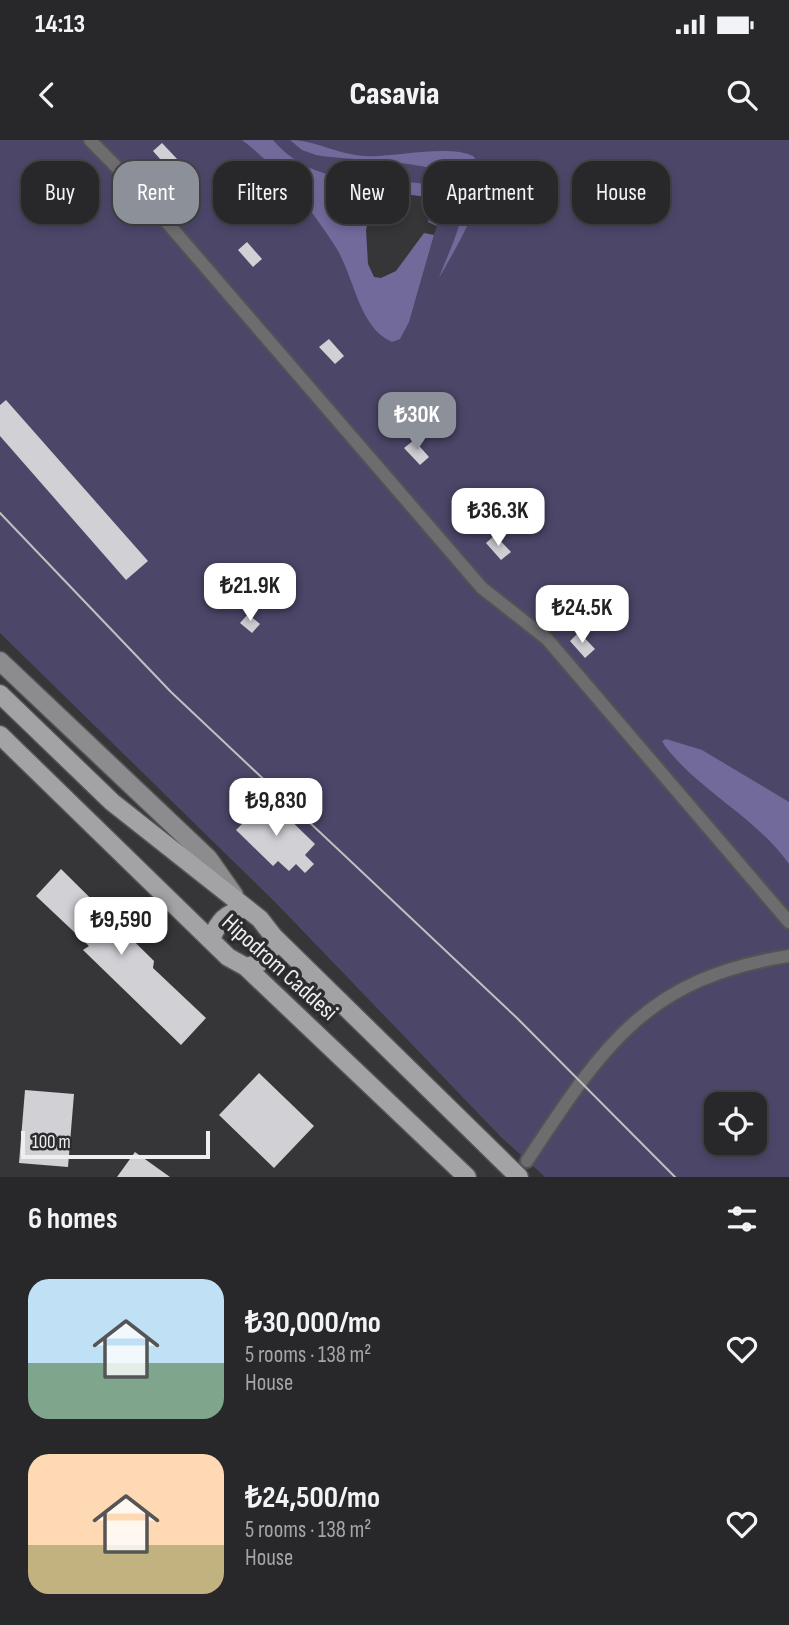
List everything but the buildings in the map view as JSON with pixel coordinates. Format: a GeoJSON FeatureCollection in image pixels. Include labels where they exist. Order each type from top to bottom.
{"type":"FeatureCollection","features":[{"type":"Feature","properties":{"kind":"main road","name":"Hipodrom Caddesi"},"geometry":{"type":"LineString","coordinates":[[0,694],[112,802],[260,919],[274,937],[523,1169]]}},
{"type":"Feature","properties":{"kind":"main road","name":"Hipodrom Caddesi"},"geometry":{"type":"LineString","coordinates":[[0,735],[228,957],[246,967],[467,1177]]}},
{"type":"Feature","properties":{"kind":"main road"},"geometry":{"type":"LineString","coordinates":[[211,939],[218,923],[229,912],[245,909]]}},
{"type":"Feature","properties":{"kind":"main road"},"geometry":{"type":"LineString","coordinates":[[246,967],[262,963],[272,951],[274,937]]}},
{"type":"Feature","properties":{"kind":"street"},"geometry":{"type":"LineString","coordinates":[[90,140],[148,200],[482,588],[547,639],[789,922]]}},
{"type":"Feature","properties":{"kind":"street","name":"Hipodrom Caddesi"},"geometry":{"type":"LineString","coordinates":[[0,661],[208,858],[245,909]]}},
{"type":"Feature","properties":{"kind":"street"},"geometry":{"type":"LineString","coordinates":[[523,1169],[586,1072],[625,1030],[665,997],[717,972],[789,956]]}},
{"type":"Feature","properties":{"kind":"shaded area"},"geometry":{"type":"Polygon","coordinates":[[[0,140],[789,140],[789,1177],[545,1177],[501,1137],[276,903],[0,633],[0,140]]]}},
{"type":"Feature","properties":{"kind":"shaded area"},"geometry":{"type":"Polygon","coordinates":[[[242,140],[273,140],[297,161],[266,161],[242,140]]]}},
{"type":"Feature","properties":{"kind":"shaded area"},"geometry":{"type":"Polygon","coordinates":[[[290,140],[364,156],[449,151],[473,156],[476,161],[423,161],[423,166],[409,164],[409,161],[330,157],[302,150],[290,140]]]}},
{"type":"Feature","properties":{"kind":"shaded area"},"geometry":{"type":"Polygon","coordinates":[[[312,168],[326,173],[326,224],[409,224],[409,182],[423,184],[423,224],[437,224],[409,322],[400,339],[392,342],[372,325],[358,300],[342,258],[312,213],[312,168]]]}},
{"type":"Feature","properties":{"kind":"shaded area"},"geometry":{"type":"Polygon","coordinates":[[[459,224],[468,224],[439,278],[459,224]]]}},
{"type":"Feature","properties":{"kind":"shaded area"},"geometry":{"type":"Polygon","coordinates":[[[666,739],[702,750],[789,802],[789,864],[761,832],[679,762],[662,741],[666,739]]]}},
{"type":"Feature","properties":{"kind":"pier"},"geometry":{"type":"Polygon","coordinates":[[[409,195],[423,196],[423,224],[437,226],[434,235],[424,233],[396,271],[381,278],[374,277],[368,264],[367,224],[409,224],[409,195]]]}},
{"type":"Feature","properties":{"kind":"tram line"},"geometry":{"type":"LineString","coordinates":[[0,513],[171,692],[517,1018],[675,1177]]}}]}
